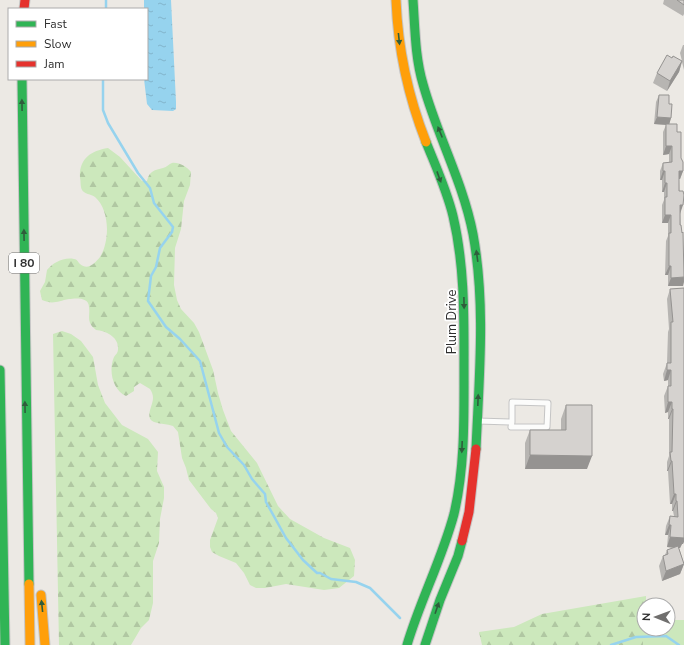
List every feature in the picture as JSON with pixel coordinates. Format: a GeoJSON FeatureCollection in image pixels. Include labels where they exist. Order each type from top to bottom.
{"type":"FeatureCollection","features":[{"type":"Feature","properties":{"kind":"main road","name":"Plum Drive"},"geometry":{"type":"LineString","coordinates":[[396,0],[400,45],[406,78],[416,115],[466,204],[473,234],[479,277],[481,310],[478,421],[475,466],[469,512],[463,536],[425,645]]}},
{"type":"Feature","properties":{"kind":"main road","name":"Plum Drive"},"geometry":{"type":"LineString","coordinates":[[407,645],[418,610],[439,559],[454,513],[462,462],[463,421],[464,310],[462,267],[434,117],[423,84],[419,66],[414,30],[413,0]]}},
{"type":"Feature","properties":{"kind":"main road","name":"I 80"},"geometry":{"type":"LineString","coordinates":[[22,80],[30,645]]}},
{"type":"Feature","properties":{"kind":"main road"},"geometry":{"type":"LineString","coordinates":[[0,370],[5,645]]}},
{"type":"Feature","properties":{"kind":"main road"},"geometry":{"type":"LineString","coordinates":[[0,469],[2,446]]}},
{"type":"Feature","properties":{"kind":"main road"},"geometry":{"type":"LineString","coordinates":[[26,446],[38,566]]}},
{"type":"Feature","properties":{"kind":"main road"},"geometry":{"type":"LineString","coordinates":[[40,589],[46,645]]}},
{"type":"Feature","properties":{"kind":"lane"},"geometry":{"type":"LineString","coordinates":[[512,402],[548,403],[547,427],[512,427],[512,422],[512,402]]}},
{"type":"Feature","properties":{"kind":"lane"},"geometry":{"type":"LineString","coordinates":[[463,421],[512,422]]}},
{"type":"Feature","properties":{"kind":"green space"},"geometry":{"type":"Polygon","coordinates":[[[108,148],[120,157],[142,181],[147,181],[149,175],[157,169],[164,168],[172,163],[183,165],[191,172],[190,185],[184,201],[181,229],[175,248],[174,285],[177,300],[181,309],[194,323],[199,332],[213,370],[223,410],[231,431],[257,463],[278,506],[290,519],[324,538],[350,548],[355,560],[354,576],[339,588],[324,590],[286,584],[256,588],[250,585],[244,573],[236,563],[212,552],[210,540],[218,518],[216,513],[211,509],[189,480],[182,458],[178,432],[173,426],[151,420],[149,415],[153,398],[150,389],[140,383],[134,387],[134,391],[126,396],[115,385],[112,374],[112,362],[118,352],[118,345],[111,335],[96,330],[91,325],[87,301],[78,298],[59,302],[42,300],[40,291],[45,282],[47,270],[52,265],[62,260],[70,259],[76,260],[86,267],[94,264],[100,257],[106,243],[106,217],[104,210],[95,197],[82,190],[80,171],[81,166],[87,157],[96,151],[108,148]]]}},
{"type":"Feature","properties":{"kind":"green space"},"geometry":{"type":"Polygon","coordinates":[[[62,331],[71,334],[81,341],[93,357],[98,385],[105,403],[122,425],[148,439],[158,452],[157,471],[164,487],[164,498],[160,519],[159,543],[153,561],[153,603],[149,620],[141,628],[131,645],[59,645],[53,334],[62,331]]]}},
{"type":"Feature","properties":{"kind":"green space"},"geometry":{"type":"Polygon","coordinates":[[[636,598],[636,637],[676,637],[684,645],[482,645],[479,632],[514,627],[542,614],[636,598]]]}},
{"type":"Feature","properties":{"kind":"green space"},"geometry":{"type":"Polygon","coordinates":[[[676,620],[684,620],[684,645],[643,645],[643,637],[676,637],[676,620]]]}},
{"type":"Feature","properties":{"kind":"water"},"geometry":{"type":"Polygon","coordinates":[[[144,0],[171,0],[176,102],[176,109],[173,111],[152,110],[147,104],[144,80],[148,80],[148,8],[144,8],[144,0]]]}},
{"type":"Feature","properties":{"kind":"building"},"geometry":{"type":"Polygon","coordinates":[[[677,0],[684,0],[684,5],[677,0]]]}},
{"type":"Feature","properties":{"kind":"building"},"geometry":{"type":"Polygon","coordinates":[[[667,55],[672,58],[673,56],[682,61],[670,81],[657,73],[667,55]]]}},
{"type":"Feature","properties":{"kind":"building"},"geometry":{"type":"Polygon","coordinates":[[[659,95],[669,95],[669,104],[672,104],[671,118],[657,117],[659,95]]]}},
{"type":"Feature","properties":{"kind":"building"},"geometry":{"type":"Polygon","coordinates":[[[666,124],[677,124],[677,132],[681,132],[681,158],[683,162],[683,171],[679,171],[679,191],[683,191],[684,195],[683,205],[680,205],[680,225],[682,233],[683,232],[684,277],[671,278],[671,266],[669,266],[669,233],[671,233],[671,215],[665,215],[667,183],[665,183],[663,163],[672,162],[672,146],[666,146],[666,124]]]}},
{"type":"Feature","properties":{"kind":"building"},"geometry":{"type":"Polygon","coordinates":[[[684,288],[684,538],[670,537],[670,516],[678,517],[670,452],[672,452],[673,409],[672,402],[668,402],[668,386],[671,386],[671,370],[667,370],[667,363],[671,363],[671,322],[673,322],[670,289],[684,288]]]}},
{"type":"Feature","properties":{"kind":"building"},"geometry":{"type":"Polygon","coordinates":[[[566,405],[592,405],[592,456],[530,455],[530,430],[566,430],[566,405]]]}},
{"type":"Feature","properties":{"kind":"building"},"geometry":{"type":"Polygon","coordinates":[[[678,546],[684,564],[666,571],[663,556],[668,554],[667,550],[678,546]]]}},
{"type":"Feature","properties":{"kind":"waterway"},"geometry":{"type":"LineString","coordinates":[[106,0],[106,8]]}},
{"type":"Feature","properties":{"kind":"waterway"},"geometry":{"type":"LineString","coordinates":[[103,80],[103,110],[108,123],[138,173],[150,188],[154,203],[173,227],[172,232],[160,248],[156,267],[151,276],[148,301],[166,327],[180,339],[200,361],[219,433],[227,447],[244,465],[252,479],[265,494],[266,502],[286,538],[303,560],[317,573],[331,579],[356,582],[370,588],[400,618]]}},
{"type":"Feature","properties":{"kind":"waterway"},"geometry":{"type":"LineString","coordinates":[[611,645],[636,637],[666,636],[679,645]]}},
{"type":"Feature","properties":{"kind":"traffic: fast"},"geometry":{"type":"LineString","coordinates":[[413,0],[420,74],[435,122],[469,215],[477,261],[480,315],[480,368],[476,449]]}},
{"type":"Feature","properties":{"kind":"traffic: fast"},"geometry":{"type":"LineString","coordinates":[[22,80],[29,584]]}},
{"type":"Feature","properties":{"kind":"traffic: fast"},"geometry":{"type":"LineString","coordinates":[[407,645],[454,514],[458,496],[463,442],[464,312],[460,254],[448,197],[426,142]]}},
{"type":"Feature","properties":{"kind":"traffic: fast"},"geometry":{"type":"LineString","coordinates":[[0,370],[5,645]]}},
{"type":"Feature","properties":{"kind":"traffic: fast"},"geometry":{"type":"LineString","coordinates":[[425,645],[440,600],[458,556],[462,541]]}},
{"type":"Feature","properties":{"kind":"traffic: slow"},"geometry":{"type":"LineString","coordinates":[[396,0],[399,37],[405,72],[414,107],[426,142]]}},
{"type":"Feature","properties":{"kind":"traffic: slow"},"geometry":{"type":"LineString","coordinates":[[29,584],[30,645]]}},
{"type":"Feature","properties":{"kind":"traffic: slow"},"geometry":{"type":"LineString","coordinates":[[41,595],[45,645]]}},
{"type":"Feature","properties":{"kind":"traffic: jam"},"geometry":{"type":"LineString","coordinates":[[24,8],[25,0]]}},
{"type":"Feature","properties":{"kind":"traffic: jam"},"geometry":{"type":"LineString","coordinates":[[462,541],[469,512],[476,449]]}}]}
